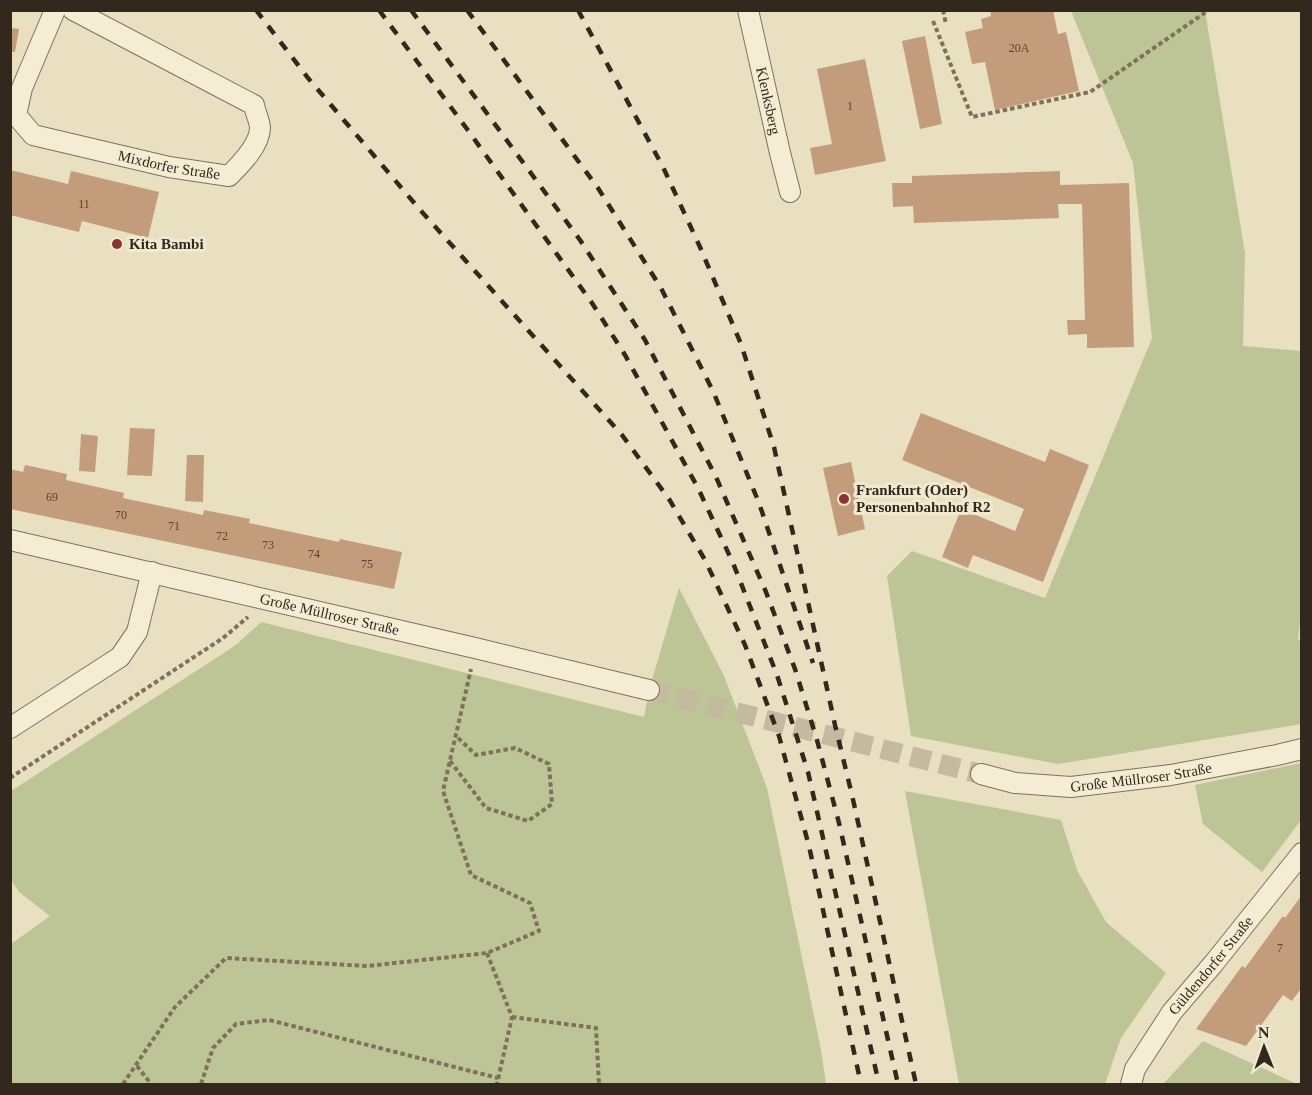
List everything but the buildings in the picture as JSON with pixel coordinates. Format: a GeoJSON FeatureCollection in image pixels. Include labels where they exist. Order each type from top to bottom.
{"type":"FeatureCollection","features":[{"type":"Feature","properties":{"kind":"street","name":"Mixdorfer Straße"},"geometry":{"type":"LineString","coordinates":[[55,10],[22,88],[16,115],[33,135],[181,169],[229,176],[241,165],[255,146],[260,129],[254,105],[73,10]]}},
{"type":"Feature","properties":{"kind":"street","name":"Klenksberg"},"geometry":{"type":"LineString","coordinates":[[748,10],[790,192]]}},
{"type":"Feature","properties":{"kind":"street","name":"Große Müllroser Straße"},"geometry":{"type":"LineString","coordinates":[[10,540],[649,690]]}},
{"type":"Feature","properties":{"kind":"street"},"geometry":{"type":"LineString","coordinates":[[10,728],[120,657],[137,632],[152,572]]}},
{"type":"Feature","properties":{"kind":"street","name":"Große Müllroser Straße"},"geometry":{"type":"LineString","coordinates":[[981,774],[1015,783],[1071,787],[1171,775],[1302,749]]}},
{"type":"Feature","properties":{"kind":"street","name":"Güldendorfer Straße"},"geometry":{"type":"LineString","coordinates":[[1131,1084],[1135,1069],[1172,1012],[1215,963],[1302,853]]}},
{"type":"Feature","properties":{"kind":"path"},"geometry":{"type":"LineString","coordinates":[[943,10],[946,24]]}},
{"type":"Feature","properties":{"kind":"path"},"geometry":{"type":"LineString","coordinates":[[933,21],[972,117],[1090,92],[1209,10]]}},
{"type":"Feature","properties":{"kind":"path"},"geometry":{"type":"LineString","coordinates":[[10,778],[223,639],[270,600]]}},
{"type":"Feature","properties":{"kind":"path"},"geometry":{"type":"LineString","coordinates":[[123,1084],[175,1007],[226,958],[367,966],[487,953],[539,931],[530,903],[471,876],[443,791],[475,648]]}},
{"type":"Feature","properties":{"kind":"path"},"geometry":{"type":"LineString","coordinates":[[450,760],[486,808],[528,821],[552,804],[549,764],[515,747],[476,755],[456,735]]}},
{"type":"Feature","properties":{"kind":"path"},"geometry":{"type":"LineString","coordinates":[[487,953],[512,1017],[497,1084]]}},
{"type":"Feature","properties":{"kind":"path"},"geometry":{"type":"LineString","coordinates":[[512,1017],[596,1028],[599,1084]]}},
{"type":"Feature","properties":{"kind":"path"},"geometry":{"type":"LineString","coordinates":[[201,1084],[213,1048],[236,1024],[269,1020],[498,1078]]}},
{"type":"Feature","properties":{"kind":"path"},"geometry":{"type":"LineString","coordinates":[[137,1065],[151,1084]]}},
{"type":"Feature","properties":{"kind":"green space"},"geometry":{"type":"Polygon","coordinates":[[[1071,11],[1205,11],[1245,253],[1243,346],[1301,351],[1302,601],[1298,640],[1302,642],[1302,724],[1058,764],[911,736],[887,576],[912,551],[1045,598],[1152,338],[1133,163],[1071,11]]]}},
{"type":"Feature","properties":{"kind":"green space"},"geometry":{"type":"Polygon","coordinates":[[[679,588],[724,676],[767,788],[826,1084],[11,1084],[11,944],[50,916],[19,892],[11,880],[11,791],[236,645],[261,622],[644,717],[649,690],[679,588]]]}},
{"type":"Feature","properties":{"kind":"green space"},"geometry":{"type":"Polygon","coordinates":[[[1301,763],[1301,820],[1262,872],[1203,824],[1195,785],[1301,763]]]}},
{"type":"Feature","properties":{"kind":"green space"},"geometry":{"type":"Polygon","coordinates":[[[905,791],[1061,820],[1077,870],[1106,922],[1166,973],[1121,1038],[1105,1084],[959,1084],[905,791]]]}},
{"type":"Feature","properties":{"kind":"green space"},"geometry":{"type":"Polygon","coordinates":[[[1203,1041],[1297,1084],[1163,1084],[1203,1041]]]}},
{"type":"Feature","properties":{"kind":"tunnel"},"geometry":{"type":"LineString","coordinates":[[649,690],[981,774]]}},
{"type":"Feature","properties":{"kind":"railway"},"geometry":{"type":"LineString","coordinates":[[256,10],[308,78],[422,212],[622,435],[669,499],[705,560],[745,645],[779,736],[809,846],[861,1084]]}},
{"type":"Feature","properties":{"kind":"railway"},"geometry":{"type":"LineString","coordinates":[[379,10],[592,303],[625,355],[698,488],[733,563],[777,675],[808,772],[879,1084]]}},
{"type":"Feature","properties":{"kind":"railway"},"geometry":{"type":"LineString","coordinates":[[411,10],[580,240],[645,340],[716,477],[766,592],[795,669],[817,740],[839,823],[898,1084]]}},
{"type":"Feature","properties":{"kind":"railway"},"geometry":{"type":"LineString","coordinates":[[467,10],[598,188],[661,288],[713,391],[759,503],[813,663]]}},
{"type":"Feature","properties":{"kind":"railway"},"geometry":{"type":"LineString","coordinates":[[578,10],[663,167],[700,247],[741,344],[774,447],[916,1084]]}},
{"type":"Feature","properties":{"kind":"place","name":"Kita Bambi"},"geometry":{"type":"Point","coordinates":[117,244]}},
{"type":"Feature","properties":{"kind":"place","name":"Frankfurt (Oder) Personenbahnhof R2"},"geometry":{"type":"Point","coordinates":[844,499]}}]}
